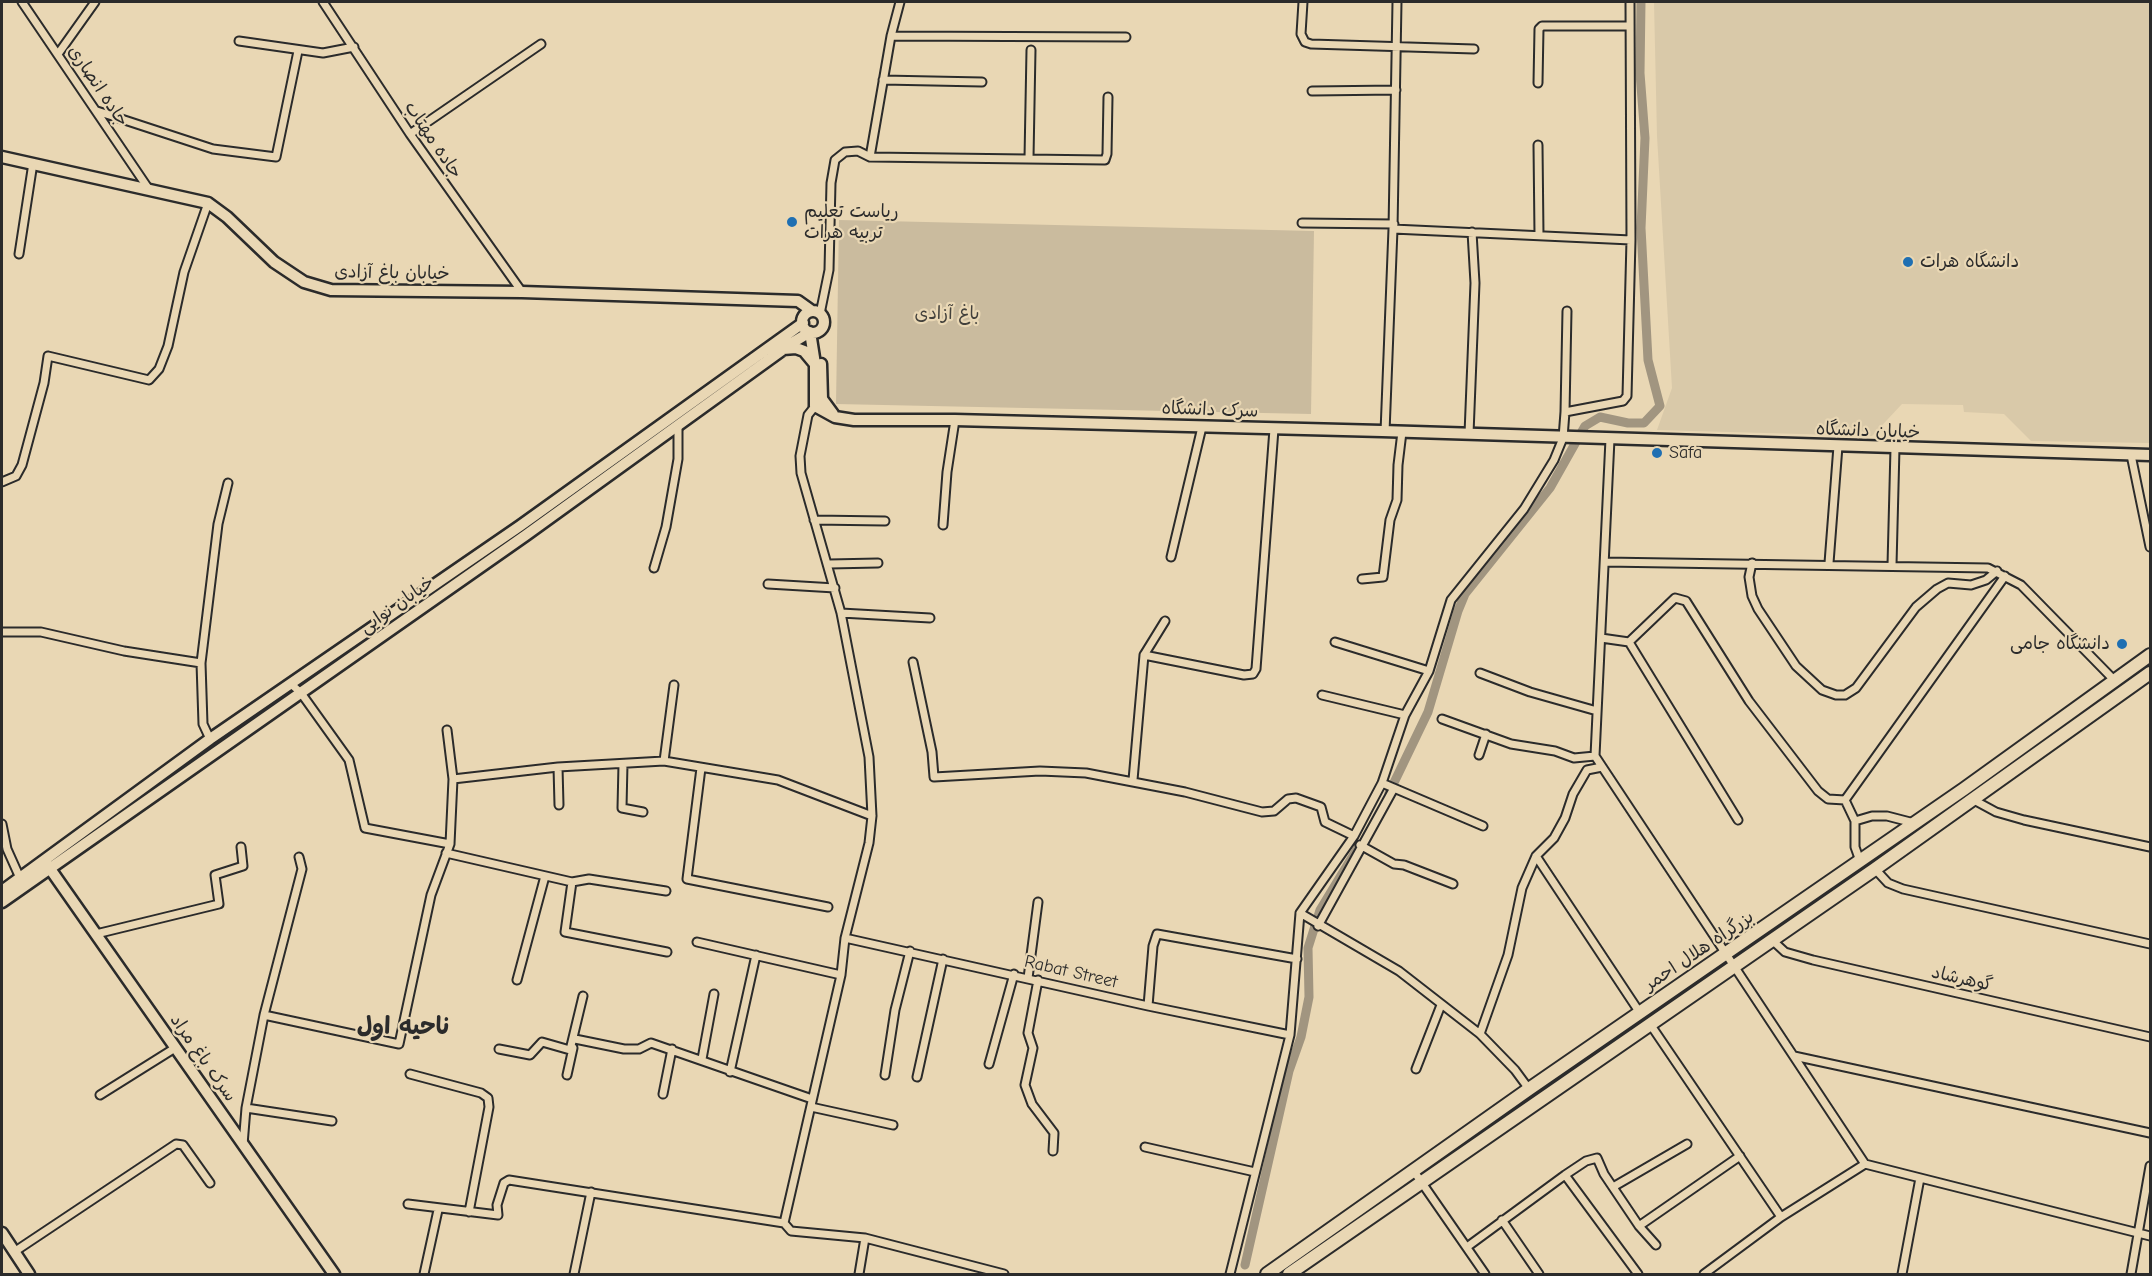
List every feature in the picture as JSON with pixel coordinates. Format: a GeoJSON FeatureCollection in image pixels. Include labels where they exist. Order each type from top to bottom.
{"type":"FeatureCollection","features":[{"type":"Feature","properties":{"kind":"highway","name":"بزرگراه هلال احمر"},"geometry":{"type":"LineString","coordinates":[[1267,1275],[1413,1170],[1726,955],[2116,682],[2151,655]]}},
{"type":"Feature","properties":{"kind":"highway","name":"بزرگراه هلال احمر"},"geometry":{"type":"LineString","coordinates":[[1289,1275],[1875,869],[2151,673]]}},
{"type":"Feature","properties":{"kind":"street","name":"جاده انصاری"},"geometry":{"type":"LineString","coordinates":[[22,2],[148,188]]}},
{"type":"Feature","properties":{"kind":"street"},"geometry":{"type":"LineString","coordinates":[[58,54],[95,2]]}},
{"type":"Feature","properties":{"kind":"street","name":"جاده مهتاب"},"geometry":{"type":"LineString","coordinates":[[323,2],[410,134],[522,292]]}},
{"type":"Feature","properties":{"kind":"street"},"geometry":{"type":"LineString","coordinates":[[870,157],[891,36],[900,2]]}},
{"type":"Feature","properties":{"kind":"street"},"geometry":{"type":"LineString","coordinates":[[1303,2],[1302,34],[1305,42],[1474,49]]}},
{"type":"Feature","properties":{"kind":"street"},"geometry":{"type":"LineString","coordinates":[[1385,432],[1394,227],[1397,2]]}},
{"type":"Feature","properties":{"kind":"street"},"geometry":{"type":"LineString","coordinates":[[1565,412],[1623,401],[1627,396],[1631,240],[1630,2]]}},
{"type":"Feature","properties":{"kind":"street"},"geometry":{"type":"LineString","coordinates":[[1538,83],[1539,29],[1542,26],[1630,26]]}},
{"type":"Feature","properties":{"kind":"street"},"geometry":{"type":"LineString","coordinates":[[891,36],[1126,37]]}},
{"type":"Feature","properties":{"kind":"street"},"geometry":{"type":"LineString","coordinates":[[239,41],[324,53],[354,47]]}},
{"type":"Feature","properties":{"kind":"street"},"geometry":{"type":"LineString","coordinates":[[410,134],[542,44]]}},
{"type":"Feature","properties":{"kind":"street"},"geometry":{"type":"LineString","coordinates":[[1029,158],[1031,50]]}},
{"type":"Feature","properties":{"kind":"street"},"geometry":{"type":"LineString","coordinates":[[97,111],[213,149],[276,157],[298,51]]}},
{"type":"Feature","properties":{"kind":"street"},"geometry":{"type":"LineString","coordinates":[[884,80],[982,82]]}},
{"type":"Feature","properties":{"kind":"street"},"geometry":{"type":"LineString","coordinates":[[1312,91],[1396,90]]}},
{"type":"Feature","properties":{"kind":"street"},"geometry":{"type":"LineString","coordinates":[[813,332],[824,322],[816,313],[829,270],[831,183],[835,160],[845,152],[858,151],[870,157],[1105,160],[1108,97]]}},
{"type":"Feature","properties":{"kind":"street"},"geometry":{"type":"LineString","coordinates":[[1538,145],[1539,235]]}},
{"type":"Feature","properties":{"kind":"street","name":"خیابان باغ آزادی"},"geometry":{"type":"LineString","coordinates":[[2,157],[208,203],[227,217],[274,262],[304,282],[331,290],[522,292],[798,301],[816,313]]}},
{"type":"Feature","properties":{"kind":"street"},"geometry":{"type":"LineString","coordinates":[[19,254],[33,163]]}},
{"type":"Feature","properties":{"kind":"street"},"geometry":{"type":"LineString","coordinates":[[2,483],[16,476],[22,465],[44,383],[48,356],[149,380],[159,369],[168,346],[184,272],[208,203]]}},
{"type":"Feature","properties":{"kind":"street"},"geometry":{"type":"LineString","coordinates":[[1302,223],[1631,240]]}},
{"type":"Feature","properties":{"kind":"street"},"geometry":{"type":"LineString","coordinates":[[1468,434],[1475,283],[1472,232]]}},
{"type":"Feature","properties":{"kind":"street"},"geometry":{"type":"LineString","coordinates":[[1230,1275],[1290,1035],[1300,913],[1354,836],[1382,783],[1405,715],[1429,671],[1451,600],[1535,493],[1568,438],[1565,412],[1567,311]]}},
{"type":"Feature","properties":{"kind":"street","name":"خیابان نوایی"},"geometry":{"type":"LineString","coordinates":[[2,902],[210,739],[520,526],[802,323],[805,315],[816,313]]}},
{"type":"Feature","properties":{"kind":"street"},"geometry":{"type":"LineString","coordinates":[[783,1223],[842,975],[845,938],[869,843],[872,816],[869,757],[841,613],[829,564],[801,473],[800,456],[808,415],[819,403],[813,332],[802,323]]}},
{"type":"Feature","properties":{"kind":"street"},"geometry":{"type":"LineString","coordinates":[[813,332],[819,403]]}},
{"type":"Feature","properties":{"kind":"street","name":"خیابان نوایی"},"geometry":{"type":"LineString","coordinates":[[2,891],[20,878],[47,865],[301,693],[782,349],[813,332]]}},
{"type":"Feature","properties":{"kind":"street"},"geometry":{"type":"LineString","coordinates":[[782,349],[796,348],[804,351],[815,364]]}},
{"type":"Feature","properties":{"kind":"street","name":"سرک دانشگاه"},"geometry":{"type":"LineString","coordinates":[[819,403],[835,417],[854,420],[955,420],[1585,439]]}},
{"type":"Feature","properties":{"kind":"street"},"geometry":{"type":"LineString","coordinates":[[943,525],[947,472],[955,420]]}},
{"type":"Feature","properties":{"kind":"street"},"geometry":{"type":"LineString","coordinates":[[654,568],[666,527],[678,459],[678,425]]}},
{"type":"Feature","properties":{"kind":"street"},"geometry":{"type":"LineString","coordinates":[[1172,557],[1202,427]]}},
{"type":"Feature","properties":{"kind":"street"},"geometry":{"type":"LineString","coordinates":[[1144,655],[1244,675],[1253,674],[1256,669],[1274,429]]}},
{"type":"Feature","properties":{"kind":"street"},"geometry":{"type":"LineString","coordinates":[[1362,579],[1383,577],[1390,520],[1397,500],[1402,432]]}},
{"type":"Feature","properties":{"kind":"street","name":"خیابان دانشگاه"},"geometry":{"type":"LineString","coordinates":[[1585,439],[1895,448],[1991,448],[2151,455]]}},
{"type":"Feature","properties":{"kind":"street"},"geometry":{"type":"LineString","coordinates":[[1610,439],[1595,756],[1865,1164],[2151,1236]]}},
{"type":"Feature","properties":{"kind":"street"},"geometry":{"type":"LineString","coordinates":[[1829,563],[1838,446]]}},
{"type":"Feature","properties":{"kind":"street"},"geometry":{"type":"LineString","coordinates":[[1892,565],[1895,448]]}},
{"type":"Feature","properties":{"kind":"street"},"geometry":{"type":"LineString","coordinates":[[2131,455],[2138,496],[2151,547]]}},
{"type":"Feature","properties":{"kind":"street"},"geometry":{"type":"LineString","coordinates":[[210,739],[203,724],[201,663],[218,525],[228,483]]}},
{"type":"Feature","properties":{"kind":"street"},"geometry":{"type":"LineString","coordinates":[[814,520],[885,520]]}},
{"type":"Feature","properties":{"kind":"street"},"geometry":{"type":"LineString","coordinates":[[1605,562],[1829,563],[1985,567],[2021,585],[2116,682]]}},
{"type":"Feature","properties":{"kind":"street"},"geometry":{"type":"LineString","coordinates":[[829,564],[878,563]]}},
{"type":"Feature","properties":{"kind":"street"},"geometry":{"type":"LineString","coordinates":[[1752,563],[1749,577],[1752,596],[1758,609],[1796,666],[1822,690],[1836,695],[1845,694],[1856,688],[1916,607],[1937,589],[1948,583],[1971,585],[1986,580],[1997,571]]}},
{"type":"Feature","properties":{"kind":"street"},"geometry":{"type":"LineString","coordinates":[[1845,800],[2006,576]]}},
{"type":"Feature","properties":{"kind":"street"},"geometry":{"type":"LineString","coordinates":[[768,584],[835,588]]}},
{"type":"Feature","properties":{"kind":"street"},"geometry":{"type":"LineString","coordinates":[[1629,642],[1676,598],[1686,601],[1749,701],[1818,792],[1828,798],[1845,800]]}},
{"type":"Feature","properties":{"kind":"street"},"geometry":{"type":"LineString","coordinates":[[841,613],[930,618]]}},
{"type":"Feature","properties":{"kind":"street"},"geometry":{"type":"LineString","coordinates":[[1133,780],[1144,655],[1165,621]]}},
{"type":"Feature","properties":{"kind":"street"},"geometry":{"type":"LineString","coordinates":[[2,632],[41,632],[124,651],[201,663]]}},
{"type":"Feature","properties":{"kind":"street"},"geometry":{"type":"LineString","coordinates":[[1601,638],[1629,642]]}},
{"type":"Feature","properties":{"kind":"street"},"geometry":{"type":"LineString","coordinates":[[1335,642],[1429,671]]}},
{"type":"Feature","properties":{"kind":"street"},"geometry":{"type":"LineString","coordinates":[[1629,642],[1738,820]]}},
{"type":"Feature","properties":{"kind":"street"},"geometry":{"type":"LineString","coordinates":[[913,662],[932,752],[934,777],[1040,771],[1086,773],[1133,780],[1262,812],[1274,811],[1288,799],[1296,798],[1321,807],[1325,822],[1354,836]]}},
{"type":"Feature","properties":{"kind":"street"},"geometry":{"type":"LineString","coordinates":[[1480,673],[1530,692],[1597,711]]}},
{"type":"Feature","properties":{"kind":"street"},"geometry":{"type":"LineString","coordinates":[[291,684],[301,693],[349,760],[364,828],[450,844]]}},
{"type":"Feature","properties":{"kind":"street"},"geometry":{"type":"LineString","coordinates":[[664,761],[674,685]]}},
{"type":"Feature","properties":{"kind":"street"},"geometry":{"type":"LineString","coordinates":[[1322,695],[1405,715]]}},
{"type":"Feature","properties":{"kind":"street"},"geometry":{"type":"LineString","coordinates":[[1442,719],[1511,744],[1555,751],[1574,758],[1595,756]]}},
{"type":"Feature","properties":{"kind":"street"},"geometry":{"type":"LineString","coordinates":[[264,1016],[399,1044],[431,895],[450,844],[453,779],[447,730]]}},
{"type":"Feature","properties":{"kind":"street"},"geometry":{"type":"LineString","coordinates":[[1479,755],[1486,734]]}},
{"type":"Feature","properties":{"kind":"street"},"geometry":{"type":"LineString","coordinates":[[453,779],[558,767],[664,761],[778,780],[872,816]]}},
{"type":"Feature","properties":{"kind":"street"},"geometry":{"type":"LineString","coordinates":[[623,764],[622,808],[643,812]]}},
{"type":"Feature","properties":{"kind":"street"},"geometry":{"type":"LineString","coordinates":[[558,767],[559,805]]}},
{"type":"Feature","properties":{"kind":"street"},"geometry":{"type":"LineString","coordinates":[[1480,1034],[1508,955],[1521,888],[1536,856],[1554,838],[1565,818],[1573,794],[1587,770],[1602,767]]}},
{"type":"Feature","properties":{"kind":"street"},"geometry":{"type":"LineString","coordinates":[[701,768],[687,879],[828,907]]}},
{"type":"Feature","properties":{"kind":"street"},"geometry":{"type":"LineString","coordinates":[[1382,783],[1483,826]]}},
{"type":"Feature","properties":{"kind":"street"},"geometry":{"type":"LineString","coordinates":[[1318,926],[1360,845],[1394,788]]}},
{"type":"Feature","properties":{"kind":"street"},"geometry":{"type":"LineString","coordinates":[[1972,799],[1996,812],[2024,820],[2151,847]]}},
{"type":"Feature","properties":{"kind":"street"},"geometry":{"type":"LineString","coordinates":[[1845,800],[1855,821],[1855,847],[1860,861]]}},
{"type":"Feature","properties":{"kind":"street"},"geometry":{"type":"LineString","coordinates":[[1855,821],[1872,816],[1887,816],[1915,823]]}},
{"type":"Feature","properties":{"kind":"street"},"geometry":{"type":"LineString","coordinates":[[2,824],[6,849],[20,878]]}},
{"type":"Feature","properties":{"kind":"street"},"geometry":{"type":"LineString","coordinates":[[1360,845],[1394,864],[1404,865],[1453,884]]}},
{"type":"Feature","properties":{"kind":"street"},"geometry":{"type":"LineString","coordinates":[[96,934],[217,905],[219,901],[215,875],[243,866],[241,847]]}},
{"type":"Feature","properties":{"kind":"street"},"geometry":{"type":"LineString","coordinates":[[446,853],[572,882],[589,879],[666,891]]}},
{"type":"Feature","properties":{"kind":"street"},"geometry":{"type":"LineString","coordinates":[[1536,856],[1640,1013]]}},
{"type":"Feature","properties":{"kind":"street"},"geometry":{"type":"LineString","coordinates":[[243,1145],[246,1108],[264,1016],[302,869],[299,857]]}},
{"type":"Feature","properties":{"kind":"street","name":"سرک باغ مراد"},"geometry":{"type":"LineString","coordinates":[[47,865],[334,1275]]}},
{"type":"Feature","properties":{"kind":"street"},"geometry":{"type":"LineString","coordinates":[[1875,869],[1888,882],[1903,889],[2151,944]]}},
{"type":"Feature","properties":{"kind":"street"},"geometry":{"type":"LineString","coordinates":[[517,980],[545,876]]}},
{"type":"Feature","properties":{"kind":"street"},"geometry":{"type":"LineString","coordinates":[[572,882],[566,932],[668,951]]}},
{"type":"Feature","properties":{"kind":"street"},"geometry":{"type":"LineString","coordinates":[[1028,978],[1038,902]]}},
{"type":"Feature","properties":{"kind":"street"},"geometry":{"type":"LineString","coordinates":[[1300,913],[1318,926],[1354,942],[1399,971],[1480,1034],[1515,1070],[1529,1089]]}},
{"type":"Feature","properties":{"kind":"street"},"geometry":{"type":"LineString","coordinates":[[1148,1006],[1153,946],[1157,934],[1297,959]]}},
{"type":"Feature","properties":{"kind":"street","name":"Rabat Street"},"geometry":{"type":"LineString","coordinates":[[845,938],[943,958],[1148,1006],[1290,1035]]}},
{"type":"Feature","properties":{"kind":"street","name":"گوهرشاد"},"geometry":{"type":"LineString","coordinates":[[1772,940],[1785,952],[1813,960],[2151,1037]]}},
{"type":"Feature","properties":{"kind":"street"},"geometry":{"type":"LineString","coordinates":[[697,942],[842,975]]}},
{"type":"Feature","properties":{"kind":"street"},"geometry":{"type":"LineString","coordinates":[[885,1076],[895,1010],[910,951]]}},
{"type":"Feature","properties":{"kind":"street"},"geometry":{"type":"LineString","coordinates":[[730,1072],[756,955]]}},
{"type":"Feature","properties":{"kind":"street"},"geometry":{"type":"LineString","coordinates":[[917,1077],[943,958]]}},
{"type":"Feature","properties":{"kind":"street"},"geometry":{"type":"LineString","coordinates":[[989,1064],[1014,974]]}},
{"type":"Feature","properties":{"kind":"street"},"geometry":{"type":"LineString","coordinates":[[1038,980],[1028,1033],[1033,1048],[1025,1085],[1032,1104],[1054,1133],[1053,1152]]}},
{"type":"Feature","properties":{"kind":"street"},"geometry":{"type":"LineString","coordinates":[[702,1059],[714,994]]}},
{"type":"Feature","properties":{"kind":"street"},"geometry":{"type":"LineString","coordinates":[[567,1075],[584,996]]}},
{"type":"Feature","properties":{"kind":"street"},"geometry":{"type":"LineString","coordinates":[[1416,1069],[1441,1005]]}},
{"type":"Feature","properties":{"kind":"street"},"geometry":{"type":"LineString","coordinates":[[1650,1024],[1781,1217]]}},
{"type":"Feature","properties":{"kind":"street"},"geometry":{"type":"LineString","coordinates":[[575,1039],[624,1049],[639,1049],[651,1043],[702,1059],[812,1103],[893,1125]]}},
{"type":"Feature","properties":{"kind":"street"},"geometry":{"type":"LineString","coordinates":[[500,1049],[530,1055],[542,1042],[567,1051],[573,1048]]}},
{"type":"Feature","properties":{"kind":"street"},"geometry":{"type":"LineString","coordinates":[[100,1095],[176,1048]]}},
{"type":"Feature","properties":{"kind":"street"},"geometry":{"type":"LineString","coordinates":[[663,1094],[672,1049]]}},
{"type":"Feature","properties":{"kind":"street"},"geometry":{"type":"LineString","coordinates":[[1794,1056],[2151,1133]]}},
{"type":"Feature","properties":{"kind":"street"},"geometry":{"type":"LineString","coordinates":[[410,1074],[481,1093],[488,1098],[489,1107],[469,1212]]}},
{"type":"Feature","properties":{"kind":"street"},"geometry":{"type":"LineString","coordinates":[[246,1108],[332,1121]]}},
{"type":"Feature","properties":{"kind":"street"},"geometry":{"type":"LineString","coordinates":[[14,1252],[176,1144],[183,1145],[210,1183]]}},
{"type":"Feature","properties":{"kind":"street"},"geometry":{"type":"LineString","coordinates":[[1613,1187],[1687,1144]]}},
{"type":"Feature","properties":{"kind":"street"},"geometry":{"type":"LineString","coordinates":[[1146,1147],[1255,1172]]}},
{"type":"Feature","properties":{"kind":"street"},"geometry":{"type":"LineString","coordinates":[[1639,1226],[1740,1156]]}},
{"type":"Feature","properties":{"kind":"street"},"geometry":{"type":"LineString","coordinates":[[1467,1247],[1565,1175],[1597,1158],[1639,1226],[1656,1245]]}},
{"type":"Feature","properties":{"kind":"street"},"geometry":{"type":"LineString","coordinates":[[1704,1275],[1781,1217],[1865,1164]]}},
{"type":"Feature","properties":{"kind":"street"},"geometry":{"type":"LineString","coordinates":[[2131,1275],[2151,1166]]}},
{"type":"Feature","properties":{"kind":"street"},"geometry":{"type":"LineString","coordinates":[[1413,1170],[1485,1275]]}},
{"type":"Feature","properties":{"kind":"street"},"geometry":{"type":"LineString","coordinates":[[1565,1175],[1638,1275]]}},
{"type":"Feature","properties":{"kind":"street"},"geometry":{"type":"LineString","coordinates":[[1902,1275],[1920,1178]]}},
{"type":"Feature","properties":{"kind":"street"},"geometry":{"type":"LineString","coordinates":[[408,1204],[438,1210],[498,1215],[497,1206],[504,1183],[509,1180],[783,1223],[791,1231],[865,1238],[1004,1275]]}},
{"type":"Feature","properties":{"kind":"street"},"geometry":{"type":"LineString","coordinates":[[574,1275],[591,1192]]}},
{"type":"Feature","properties":{"kind":"street"},"geometry":{"type":"LineString","coordinates":[[424,1275],[438,1210]]}},
{"type":"Feature","properties":{"kind":"street"},"geometry":{"type":"LineString","coordinates":[[1502,1220],[1539,1275]]}},
{"type":"Feature","properties":{"kind":"street"},"geometry":{"type":"LineString","coordinates":[[2,1233],[29,1275]]}},
{"type":"Feature","properties":{"kind":"street"},"geometry":{"type":"LineString","coordinates":[[859,1275],[865,1238]]}},
{"type":"Feature","properties":{"kind":"shaded area","name":"دانشگاه هرات"},"geometry":{"type":"Polygon","coordinates":[[[1654,2],[2150,2],[2150,443],[2031,441],[2004,414],[1964,412],[1963,405],[1902,404],[1872,436],[1657,430],[1672,388],[1657,136],[1654,2]]]}},
{"type":"Feature","properties":{"kind":"green space","name":"باغ آزادی"},"geometry":{"type":"Polygon","coordinates":[[[839,220],[1314,231],[1311,414],[836,404],[839,220]]]}},
{"type":"Feature","properties":{"kind":"waterway"},"geometry":{"type":"LineString","coordinates":[[1389,793],[1428,712],[1465,594],[1550,488],[1585,426],[1600,417],[1628,423],[1644,423],[1660,406],[1648,360],[1641,228],[1645,138],[1640,73],[1641,2]]}},
{"type":"Feature","properties":{"kind":"waterway"},"geometry":{"type":"LineString","coordinates":[[1245,1265],[1289,1071],[1301,1037],[1309,997],[1308,948],[1320,910],[1360,844]]}},
{"type":"Feature","properties":{"kind":"place","name":"ریاست تعلیم تربیه هرات"},"geometry":{"type":"Point","coordinates":[792,222]}},
{"type":"Feature","properties":{"kind":"place","name":"دانشگاه هرات"},"geometry":{"type":"Point","coordinates":[1908,262]}},
{"type":"Feature","properties":{"kind":"place","name":"Safa"},"geometry":{"type":"Point","coordinates":[1657,453]}},
{"type":"Feature","properties":{"kind":"place","name":"دانشگاه جامی"},"geometry":{"type":"Point","coordinates":[2122,644]}},
{"type":"Feature","properties":{"kind":"district","name":"ناحیه اول"},"geometry":{"type":"Point","coordinates":[403,1027]}}]}
